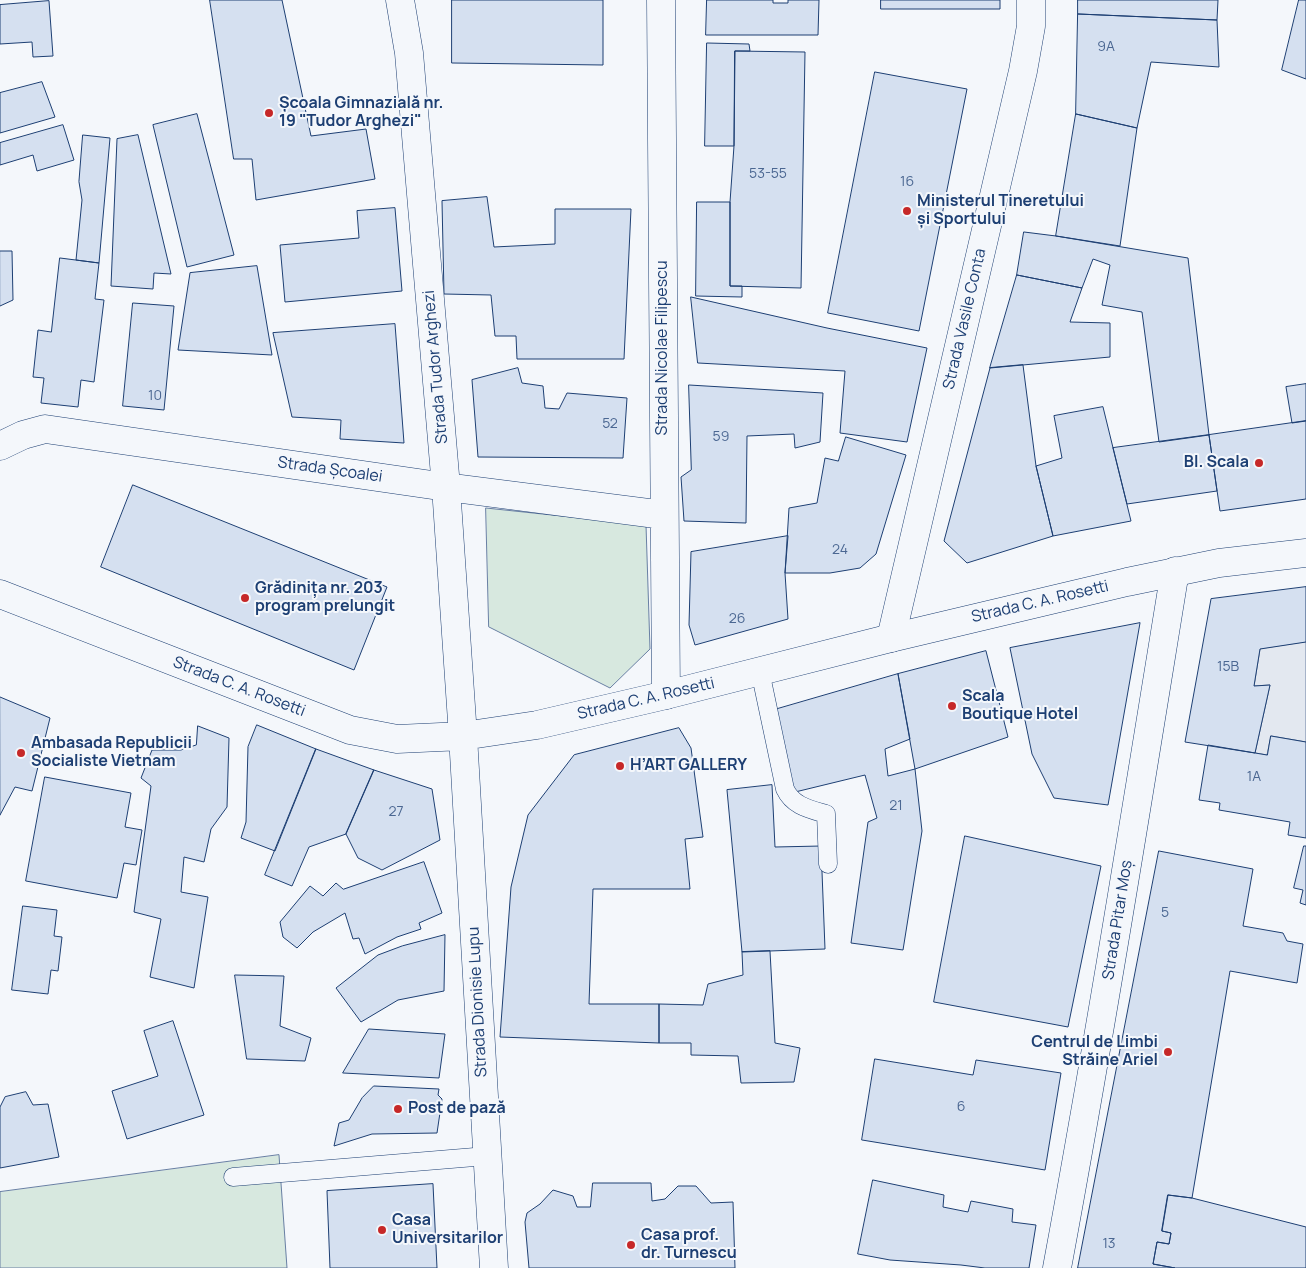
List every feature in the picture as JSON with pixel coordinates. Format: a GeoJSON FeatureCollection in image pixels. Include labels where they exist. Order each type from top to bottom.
{"type":"FeatureCollection","features":[{"type":"Feature","properties":{"kind":"street","name":"Strada Tudor Arghezi"},"geometry":{"type":"LineString","coordinates":[[400,0],[410,62],[446,487],[463,736]]}},
{"type":"Feature","properties":{"kind":"street","name":"Strada Nicolae Filipescu"},"geometry":{"type":"LineString","coordinates":[[661,0],[666,695]]}},
{"type":"Feature","properties":{"kind":"street","name":"Strada Vasile Conta"},"geometry":{"type":"LineString","coordinates":[[891,638],[1023,71],[1031,26],[1031,0]]}},
{"type":"Feature","properties":{"kind":"street","name":"Strada Școalei"},"geometry":{"type":"LineString","coordinates":[[0,446],[23,435],[45,429],[446,487],[664,515]]}},
{"type":"Feature","properties":{"kind":"street","name":"Strada C. A. Rosetti"},"geometry":{"type":"LineString","coordinates":[[0,594],[350,730],[397,739],[463,736],[537,725],[666,695],[891,638],[1175,572],[1219,563],[1306,553]]}},
{"type":"Feature","properties":{"kind":"street","name":"Strada Pitar Moș"},"geometry":{"type":"LineString","coordinates":[[1057,1268],[1122,900],[1175,572]]}},
{"type":"Feature","properties":{"kind":"street","name":"Strada Dionisie Lupu"},"geometry":{"type":"LineString","coordinates":[[463,736],[494,1268]]}},
{"type":"Feature","properties":{"kind":"lane"},"geometry":{"type":"LineString","coordinates":[[760,671],[785,789],[789,799],[826,814],[828,864]]}},
{"type":"Feature","properties":{"kind":"lane"},"geometry":{"type":"LineString","coordinates":[[233,1178],[487,1156]]}},
{"type":"Feature","properties":{"kind":"shaded area"},"geometry":{"type":"Polygon","coordinates":[[[486,508],[646,525],[650,649],[610,688],[489,627],[486,508]]]}},
{"type":"Feature","properties":{"kind":"shaded area"},"geometry":{"type":"Polygon","coordinates":[[[1306,642],[1306,742],[1271,736],[1267,755],[1255,753],[1270,685],[1254,686],[1260,649],[1306,642]]]}},
{"type":"Feature","properties":{"kind":"shaded area"},"geometry":{"type":"Polygon","coordinates":[[[279,1155],[287,1268],[0,1268],[0,1192],[279,1155]]]}},
{"type":"Feature","properties":{"kind":"building"},"geometry":{"type":"Polygon","coordinates":[[[210,0],[282,0],[311,136],[366,129],[375,179],[256,200],[252,159],[234,159],[210,0]]]}},
{"type":"Feature","properties":{"kind":"building"},"geometry":{"type":"Polygon","coordinates":[[[452,0],[603,0],[603,65],[452,63],[452,0]]]}},
{"type":"Feature","properties":{"kind":"building"},"geometry":{"type":"Polygon","coordinates":[[[707,0],[773,0],[773,3],[788,3],[788,0],[819,0],[818,35],[706,35],[707,0]]]}},
{"type":"Feature","properties":{"kind":"building"},"geometry":{"type":"Polygon","coordinates":[[[881,0],[1000,0],[1000,9],[881,9],[881,0]]]}},
{"type":"Feature","properties":{"kind":"building"},"geometry":{"type":"Polygon","coordinates":[[[1078,0],[1218,0],[1217,20],[1078,14],[1078,0]]]}},
{"type":"Feature","properties":{"kind":"building"},"geometry":{"type":"Polygon","coordinates":[[[1299,0],[1306,0],[1306,79],[1282,70],[1299,0]]]}},
{"type":"Feature","properties":{"kind":"building"},"geometry":{"type":"Polygon","coordinates":[[[49,1],[53,56],[33,57],[32,42],[0,44],[0,5],[49,1]]]}},
{"type":"Feature","properties":{"kind":"building"},"geometry":{"type":"Polygon","coordinates":[[[1078,14],[1217,20],[1219,67],[1151,62],[1137,128],[1076,114],[1078,14]]]}},
{"type":"Feature","properties":{"kind":"building"},"geometry":{"type":"Polygon","coordinates":[[[707,43],[749,44],[750,51],[735,51],[734,146],[705,146],[707,43]]]}},
{"type":"Feature","properties":{"kind":"building"},"geometry":{"type":"Polygon","coordinates":[[[735,51],[805,52],[801,288],[730,286],[730,202],[734,146],[735,51]]]}},
{"type":"Feature","properties":{"kind":"building"},"geometry":{"type":"Polygon","coordinates":[[[875,72],[967,89],[919,331],[828,313],[875,72]]]}},
{"type":"Feature","properties":{"kind":"building"},"geometry":{"type":"Polygon","coordinates":[[[42,82],[55,117],[0,133],[0,93],[42,82]]]}},
{"type":"Feature","properties":{"kind":"building"},"geometry":{"type":"Polygon","coordinates":[[[197,114],[234,255],[187,267],[153,125],[197,114]]]}},
{"type":"Feature","properties":{"kind":"building"},"geometry":{"type":"Polygon","coordinates":[[[1076,114],[1137,128],[1120,246],[1056,236],[1076,114]]]}},
{"type":"Feature","properties":{"kind":"building"},"geometry":{"type":"Polygon","coordinates":[[[63,125],[74,160],[37,171],[33,155],[0,165],[0,143],[63,125]]]}},
{"type":"Feature","properties":{"kind":"building"},"geometry":{"type":"Polygon","coordinates":[[[83,135],[110,138],[99,263],[76,260],[82,200],[79,182],[83,135]]]}},
{"type":"Feature","properties":{"kind":"building"},"geometry":{"type":"Polygon","coordinates":[[[138,135],[171,274],[154,273],[153,289],[111,286],[117,139],[138,135]]]}},
{"type":"Feature","properties":{"kind":"building"},"geometry":{"type":"Polygon","coordinates":[[[487,197],[494,247],[555,244],[555,209],[631,209],[624,359],[517,359],[516,336],[495,336],[491,295],[444,294],[442,201],[487,197]]]}},
{"type":"Feature","properties":{"kind":"building"},"geometry":{"type":"Polygon","coordinates":[[[697,202],[730,202],[730,286],[742,286],[742,297],[696,296],[697,202]]]}},
{"type":"Feature","properties":{"kind":"building"},"geometry":{"type":"Polygon","coordinates":[[[395,208],[402,291],[285,302],[280,245],[359,238],[357,211],[395,208]]]}},
{"type":"Feature","properties":{"kind":"building"},"geometry":{"type":"Polygon","coordinates":[[[1024,232],[1188,258],[1209,435],[1159,442],[1142,312],[1102,305],[1110,265],[1093,259],[1082,288],[1017,275],[1024,232]]]}},
{"type":"Feature","properties":{"kind":"building"},"geometry":{"type":"Polygon","coordinates":[[[0,251],[12,251],[13,300],[0,306],[0,251]]]}},
{"type":"Feature","properties":{"kind":"building"},"geometry":{"type":"Polygon","coordinates":[[[60,258],[99,263],[95,299],[104,300],[94,382],[81,380],[78,407],[41,403],[44,378],[33,377],[38,330],[51,332],[60,258]]]}},
{"type":"Feature","properties":{"kind":"building"},"geometry":{"type":"Polygon","coordinates":[[[257,266],[272,355],[178,350],[190,273],[257,266]]]}},
{"type":"Feature","properties":{"kind":"building"},"geometry":{"type":"Polygon","coordinates":[[[1017,275],[1082,288],[1070,322],[1110,323],[1110,357],[990,368],[1017,275]]]}},
{"type":"Feature","properties":{"kind":"building"},"geometry":{"type":"Polygon","coordinates":[[[691,297],[827,328],[927,348],[907,442],[840,433],[845,371],[698,363],[691,297]]]}},
{"type":"Feature","properties":{"kind":"building"},"geometry":{"type":"Polygon","coordinates":[[[133,303],[174,306],[164,410],[123,406],[133,303]]]}},
{"type":"Feature","properties":{"kind":"building"},"geometry":{"type":"Polygon","coordinates":[[[395,324],[404,443],[340,439],[341,420],[292,417],[273,333],[395,324]]]}},
{"type":"Feature","properties":{"kind":"building"},"geometry":{"type":"Polygon","coordinates":[[[1023,365],[1036,466],[1053,536],[967,563],[944,541],[990,368],[1023,365]]]}},
{"type":"Feature","properties":{"kind":"building"},"geometry":{"type":"Polygon","coordinates":[[[518,368],[522,383],[543,386],[545,408],[559,409],[567,393],[627,398],[623,458],[478,457],[472,380],[518,368]]]}},
{"type":"Feature","properties":{"kind":"building"},"geometry":{"type":"Polygon","coordinates":[[[1306,384],[1306,421],[1292,423],[1286,387],[1306,384]]]}},
{"type":"Feature","properties":{"kind":"building"},"geometry":{"type":"Polygon","coordinates":[[[689,385],[823,393],[820,442],[795,448],[794,434],[747,436],[746,523],[684,521],[681,477],[691,470],[689,385]]]}},
{"type":"Feature","properties":{"kind":"building"},"geometry":{"type":"Polygon","coordinates":[[[1103,407],[1131,521],[1053,536],[1036,466],[1062,458],[1054,416],[1103,407]]]}},
{"type":"Feature","properties":{"kind":"building","name":"Bl. Scala"},"geometry":{"type":"Polygon","coordinates":[[[1306,421],[1306,499],[1220,511],[1209,435],[1306,421]]]}},
{"type":"Feature","properties":{"kind":"building"},"geometry":{"type":"Polygon","coordinates":[[[1209,435],[1217,491],[1127,504],[1113,448],[1209,435]]]}},
{"type":"Feature","properties":{"kind":"building"},"geometry":{"type":"Polygon","coordinates":[[[846,437],[906,455],[876,554],[860,568],[830,573],[785,573],[789,508],[817,503],[825,458],[838,461],[846,437]]]}},
{"type":"Feature","properties":{"kind":"building"},"geometry":{"type":"Polygon","coordinates":[[[133,485],[387,587],[354,670],[101,567],[133,485]]]}},
{"type":"Feature","properties":{"kind":"building"},"geometry":{"type":"Polygon","coordinates":[[[788,536],[785,573],[788,619],[695,645],[689,625],[691,552],[788,536]]]}},
{"type":"Feature","properties":{"kind":"building"},"geometry":{"type":"Polygon","coordinates":[[[1306,587],[1306,642],[1260,649],[1254,686],[1270,685],[1255,753],[1185,742],[1211,599],[1306,587]]]}},
{"type":"Feature","properties":{"kind":"building"},"geometry":{"type":"Polygon","coordinates":[[[1140,623],[1108,805],[1054,798],[1032,754],[1010,648],[1140,623]]]}},
{"type":"Feature","properties":{"kind":"building","name":"Scala Boutique Hotel"},"geometry":{"type":"Polygon","coordinates":[[[986,651],[1008,737],[915,769],[898,674],[986,651]]]}},
{"type":"Feature","properties":{"kind":"building"},"geometry":{"type":"Polygon","coordinates":[[[898,674],[910,739],[885,749],[888,776],[915,769],[922,831],[903,950],[851,943],[868,822],[877,818],[865,775],[791,793],[774,710],[898,674]]]}},
{"type":"Feature","properties":{"kind":"building","name":"Ambasada Republicii Socialiste Vietnam"},"geometry":{"type":"Polygon","coordinates":[[[0,697],[50,718],[32,791],[15,787],[0,815],[0,697]]]}},
{"type":"Feature","properties":{"kind":"building"},"geometry":{"type":"Polygon","coordinates":[[[257,725],[316,749],[275,851],[241,838],[246,822],[248,747],[257,725]]]}},
{"type":"Feature","properties":{"kind":"building"},"geometry":{"type":"Polygon","coordinates":[[[198,726],[229,738],[227,807],[211,829],[204,862],[184,857],[181,892],[208,897],[194,988],[150,977],[161,919],[134,912],[151,786],[141,778],[152,750],[181,750],[196,745],[198,726]]]}},
{"type":"Feature","properties":{"kind":"building"},"geometry":{"type":"Polygon","coordinates":[[[679,728],[691,748],[703,837],[685,839],[690,889],[593,889],[589,1004],[659,1004],[659,1043],[500,1037],[511,887],[528,815],[574,755],[679,728]]]}},
{"type":"Feature","properties":{"kind":"building"},"geometry":{"type":"Polygon","coordinates":[[[1271,736],[1306,742],[1306,838],[1288,835],[1290,822],[1219,810],[1220,803],[1199,800],[1208,745],[1267,755],[1271,736]]]}},
{"type":"Feature","properties":{"kind":"building"},"geometry":{"type":"Polygon","coordinates":[[[316,749],[374,770],[346,834],[309,847],[292,886],[265,875],[316,749]]]}},
{"type":"Feature","properties":{"kind":"building"},"geometry":{"type":"Polygon","coordinates":[[[374,770],[432,789],[440,840],[382,870],[358,858],[346,834],[374,770]]]}},
{"type":"Feature","properties":{"kind":"building"},"geometry":{"type":"Polygon","coordinates":[[[45,777],[131,793],[125,827],[142,830],[136,865],[124,863],[117,898],[26,881],[45,777]]]}},
{"type":"Feature","properties":{"kind":"building"},"geometry":{"type":"Polygon","coordinates":[[[772,785],[775,847],[821,846],[825,949],[742,952],[727,790],[772,785]]]}},
{"type":"Feature","properties":{"kind":"building"},"geometry":{"type":"Polygon","coordinates":[[[965,836],[1101,866],[1068,1027],[934,1002],[965,836]]]}},
{"type":"Feature","properties":{"kind":"building"},"geometry":{"type":"Polygon","coordinates":[[[1304,846],[1306,846],[1306,905],[1300,903],[1303,890],[1294,888],[1304,846]]]}},
{"type":"Feature","properties":{"kind":"building","name":"Centrul de Limbi Străine Ariel"},"geometry":{"type":"Polygon","coordinates":[[[1159,851],[1253,869],[1243,926],[1283,933],[1287,941],[1303,944],[1297,983],[1230,971],[1192,1198],[1168,1195],[1162,1231],[1171,1233],[1169,1244],[1157,1242],[1153,1264],[1175,1268],[1078,1268],[1159,851]]]}},
{"type":"Feature","properties":{"kind":"building"},"geometry":{"type":"Polygon","coordinates":[[[424,862],[442,913],[419,923],[421,929],[397,937],[365,954],[359,938],[353,939],[345,913],[313,932],[297,948],[283,937],[280,922],[310,886],[323,896],[336,883],[343,889],[424,862]]]}},
{"type":"Feature","properties":{"kind":"building"},"geometry":{"type":"Polygon","coordinates":[[[23,906],[57,910],[54,936],[62,937],[58,971],[51,970],[48,994],[12,990],[23,906]]]}},
{"type":"Feature","properties":{"kind":"building"},"geometry":{"type":"Polygon","coordinates":[[[445,935],[444,991],[398,1000],[361,1022],[336,988],[378,955],[402,946],[445,935]]]}},
{"type":"Feature","properties":{"kind":"building"},"geometry":{"type":"Polygon","coordinates":[[[770,951],[775,1043],[800,1048],[794,1082],[741,1083],[738,1056],[691,1055],[691,1043],[659,1043],[659,1004],[703,1005],[708,984],[743,975],[742,952],[770,951]]]}},
{"type":"Feature","properties":{"kind":"building"},"geometry":{"type":"Polygon","coordinates":[[[235,975],[284,976],[280,1026],[311,1038],[305,1061],[247,1059],[235,975]]]}},
{"type":"Feature","properties":{"kind":"building"},"geometry":{"type":"Polygon","coordinates":[[[173,1021],[204,1115],[127,1139],[112,1091],[158,1076],[144,1031],[173,1021]]]}},
{"type":"Feature","properties":{"kind":"building"},"geometry":{"type":"Polygon","coordinates":[[[369,1029],[445,1034],[439,1078],[343,1073],[369,1029]]]}},
{"type":"Feature","properties":{"kind":"building"},"geometry":{"type":"Polygon","coordinates":[[[875,1059],[973,1075],[976,1060],[1061,1073],[1045,1170],[862,1140],[875,1059]]]}},
{"type":"Feature","properties":{"kind":"building","name":"Post de pază"},"geometry":{"type":"Polygon","coordinates":[[[374,1086],[439,1089],[438,1095],[442,1099],[437,1133],[372,1134],[334,1146],[339,1123],[349,1120],[362,1098],[374,1086]]]}},
{"type":"Feature","properties":{"kind":"building"},"geometry":{"type":"Polygon","coordinates":[[[26,1092],[33,1105],[48,1104],[59,1157],[0,1168],[0,1107],[5,1097],[26,1092]]]}},
{"type":"Feature","properties":{"kind":"building"},"geometry":{"type":"Polygon","coordinates":[[[873,1180],[944,1195],[943,1207],[968,1212],[971,1201],[1013,1209],[1012,1222],[1036,1225],[1029,1268],[985,1268],[890,1260],[858,1254],[873,1180]]]}},
{"type":"Feature","properties":{"kind":"building","name":"Casa prof. dr. Turnescu"},"geometry":{"type":"Polygon","coordinates":[[[593,1183],[651,1183],[652,1201],[665,1199],[678,1186],[696,1186],[711,1203],[733,1202],[735,1268],[529,1268],[525,1222],[527,1213],[540,1204],[553,1190],[573,1196],[577,1207],[590,1207],[593,1183]]]}},
{"type":"Feature","properties":{"kind":"building","name":"Casa Universitarilor"},"geometry":{"type":"Polygon","coordinates":[[[433,1184],[437,1268],[330,1268],[327,1191],[433,1184]]]}},
{"type":"Feature","properties":{"kind":"building"},"geometry":{"type":"Polygon","coordinates":[[[1168,1195],[1192,1198],[1306,1227],[1306,1268],[1175,1268],[1153,1264],[1157,1242],[1169,1244],[1171,1233],[1162,1231],[1168,1195]]]}},
{"type":"Feature","properties":{"kind":"place","name":"Școala Gimnazială nr. 19 \"Tudor Arghezi\""},"geometry":{"type":"Point","coordinates":[269,113]}},
{"type":"Feature","properties":{"kind":"place","name":"Ministerul Tineretului și Sportului"},"geometry":{"type":"Point","coordinates":[907,211]}},
{"type":"Feature","properties":{"kind":"place","name":"Bl. Scala"},"geometry":{"type":"Point","coordinates":[1259,463]}},
{"type":"Feature","properties":{"kind":"place","name":"Grădinița nr. 203 program prelungit"},"geometry":{"type":"Point","coordinates":[245,598]}},
{"type":"Feature","properties":{"kind":"place","name":"Scala Boutique Hotel"},"geometry":{"type":"Point","coordinates":[952,706]}},
{"type":"Feature","properties":{"kind":"place","name":"Ambasada Republicii Socialiste Vietnam"},"geometry":{"type":"Point","coordinates":[21,753]}},
{"type":"Feature","properties":{"kind":"place","name":"H’ART GALLERY"},"geometry":{"type":"Point","coordinates":[620,766]}},
{"type":"Feature","properties":{"kind":"place","name":"Centrul de Limbi Străine Ariel"},"geometry":{"type":"Point","coordinates":[1168,1052]}},
{"type":"Feature","properties":{"kind":"place","name":"Post de pază"},"geometry":{"type":"Point","coordinates":[398,1109]}},
{"type":"Feature","properties":{"kind":"place","name":"Casa Universitarilor"},"geometry":{"type":"Point","coordinates":[382,1230]}},
{"type":"Feature","properties":{"kind":"place","name":"Casa prof. dr. Turnescu"},"geometry":{"type":"Point","coordinates":[631,1245]}}]}
